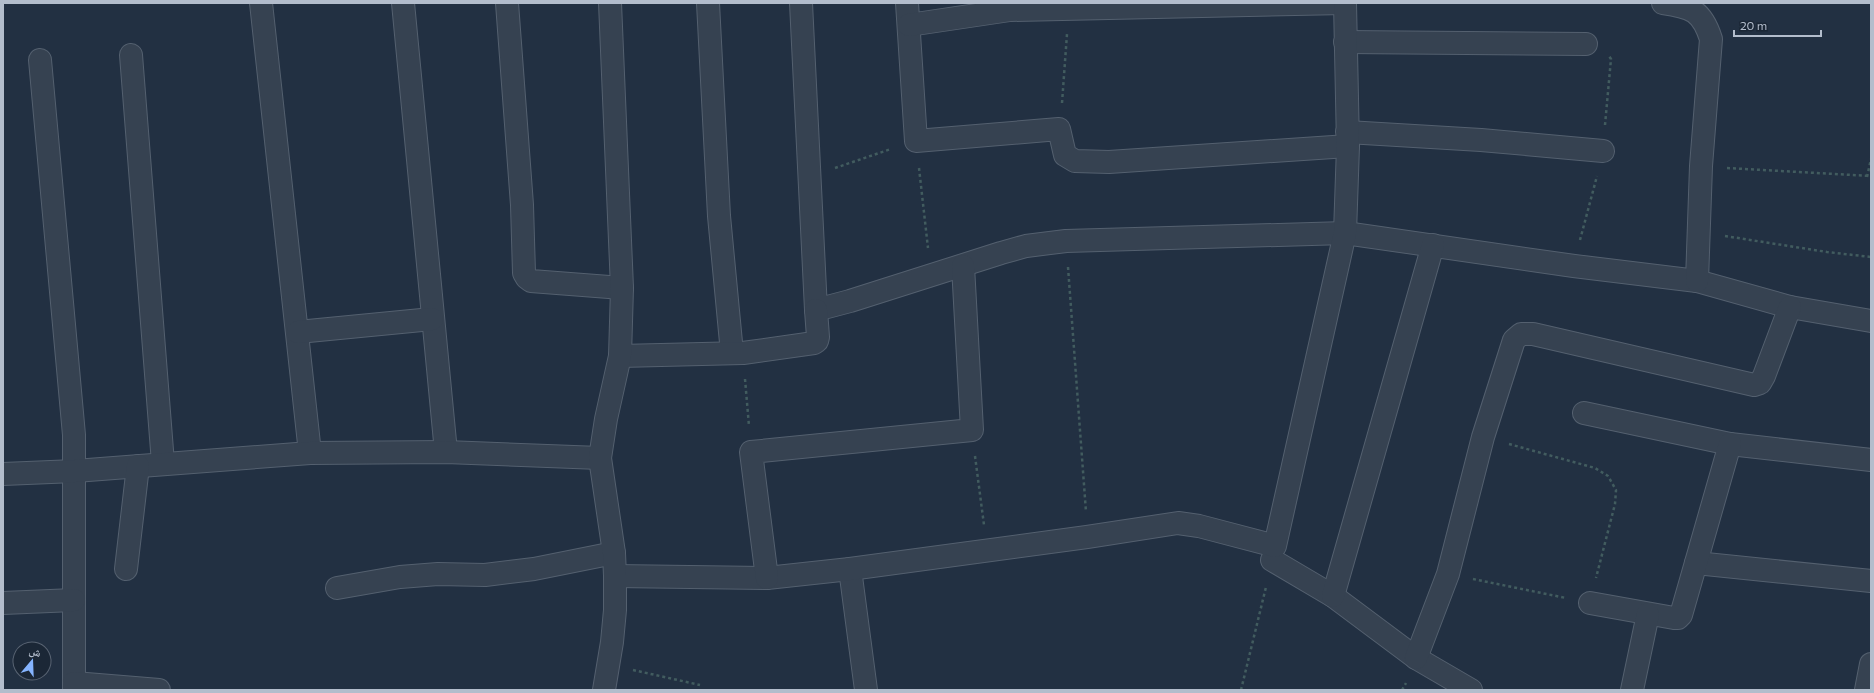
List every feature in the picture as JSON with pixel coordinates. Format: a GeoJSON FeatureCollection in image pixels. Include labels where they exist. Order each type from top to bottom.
{"type":"FeatureCollection","features":[{"type":"Feature","properties":{"kind":"street"},"geometry":{"type":"LineString","coordinates":[[261,3],[310,453]]}},
{"type":"Feature","properties":{"kind":"street"},"geometry":{"type":"LineString","coordinates":[[403,3],[432,319],[446,452]]}},
{"type":"Feature","properties":{"kind":"street"},"geometry":{"type":"LineString","coordinates":[[507,3],[522,205],[524,273],[531,281],[622,288]]}},
{"type":"Feature","properties":{"kind":"street"},"geometry":{"type":"LineString","coordinates":[[604,690],[609,665],[615,610],[615,576],[614,553],[600,458],[606,419],[620,356],[622,288],[610,3]]}},
{"type":"Feature","properties":{"kind":"street"},"geometry":{"type":"LineString","coordinates":[[708,3],[719,216],[737,353]]}},
{"type":"Feature","properties":{"kind":"street"},"geometry":{"type":"LineString","coordinates":[[620,356],[737,353],[814,343],[818,337],[806,68],[801,3]]}},
{"type":"Feature","properties":{"kind":"street"},"geometry":{"type":"LineString","coordinates":[[907,3],[916,141],[1060,129],[1065,155],[1075,161],[1109,162],[1347,139],[1481,140],[1603,151]]}},
{"type":"Feature","properties":{"kind":"street"},"geometry":{"type":"LineString","coordinates":[[615,576],[767,578],[987,551],[1178,523],[1199,526],[1275,546],[1346,233],[1347,139],[1345,3],[1069,10],[1010,7],[909,25]]}},
{"type":"Feature","properties":{"kind":"street"},"geometry":{"type":"LineString","coordinates":[[1663,3],[1695,11],[1706,23],[1711,39],[1701,166],[1697,281]]}},
{"type":"Feature","properties":{"kind":"street"},"geometry":{"type":"LineString","coordinates":[[1345,42],[1586,44]]}},
{"type":"Feature","properties":{"kind":"street"},"geometry":{"type":"LineString","coordinates":[[131,55],[163,463]]}},
{"type":"Feature","properties":{"kind":"street"},"geometry":{"type":"LineString","coordinates":[[40,60],[74,435],[74,687],[159,690]]}},
{"type":"Feature","properties":{"kind":"street"},"geometry":{"type":"LineString","coordinates":[[816,310],[850,301],[931,274],[963,266],[1001,252],[1026,246],[1066,241],[1346,233],[1574,266],[1697,281],[1790,307],[1871,321]]}},
{"type":"Feature","properties":{"kind":"street"},"geometry":{"type":"LineString","coordinates":[[1333,596],[1433,245]]}},
{"type":"Feature","properties":{"kind":"street"},"geometry":{"type":"LineString","coordinates":[[767,578],[750,452],[972,430],[963,266]]}},
{"type":"Feature","properties":{"kind":"street"},"geometry":{"type":"LineString","coordinates":[[1416,658],[1448,574],[1483,437],[1514,340],[1521,334],[1533,334],[1754,385],[1760,383],[1764,376],[1790,307]]}},
{"type":"Feature","properties":{"kind":"street"},"geometry":{"type":"LineString","coordinates":[[298,332],[432,319]]}},
{"type":"Feature","properties":{"kind":"street"},"geometry":{"type":"LineString","coordinates":[[1584,413],[1730,444],[1871,460]]}},
{"type":"Feature","properties":{"kind":"street"},"geometry":{"type":"LineString","coordinates":[[1590,603],[1678,618],[1681,615],[1730,444]]}},
{"type":"Feature","properties":{"kind":"street"},"geometry":{"type":"LineString","coordinates":[[3,474],[75,471],[163,463],[310,453],[446,452],[600,458]]}},
{"type":"Feature","properties":{"kind":"street"},"geometry":{"type":"LineString","coordinates":[[126,569],[138,466]]}},
{"type":"Feature","properties":{"kind":"street"},"geometry":{"type":"LineString","coordinates":[[337,588],[400,577],[438,574],[485,575],[534,569],[614,553]]}},
{"type":"Feature","properties":{"kind":"street"},"geometry":{"type":"LineString","coordinates":[[1272,560],[1333,596],[1416,658],[1471,690]]}},
{"type":"Feature","properties":{"kind":"street"},"geometry":{"type":"LineString","coordinates":[[1696,563],[1871,581]]}},
{"type":"Feature","properties":{"kind":"street"},"geometry":{"type":"LineString","coordinates":[[850,569],[866,690]]}},
{"type":"Feature","properties":{"kind":"street"},"geometry":{"type":"LineString","coordinates":[[3,603],[74,600]]}},
{"type":"Feature","properties":{"kind":"street"},"geometry":{"type":"LineString","coordinates":[[1632,690],[1648,614]]}},
{"type":"Feature","properties":{"kind":"street"},"geometry":{"type":"LineString","coordinates":[[1866,690],[1871,664]]}},
{"type":"Feature","properties":{"kind":"path"},"geometry":{"type":"LineString","coordinates":[[1060,129],[1069,10]]}},
{"type":"Feature","properties":{"kind":"path"},"geometry":{"type":"LineString","coordinates":[[1574,266],[1603,151],[1611,59],[1603,48],[1586,44]]}},
{"type":"Feature","properties":{"kind":"path"},"geometry":{"type":"LineString","coordinates":[[810,178],[861,158],[916,141],[931,274]]}},
{"type":"Feature","properties":{"kind":"path"},"geometry":{"type":"LineString","coordinates":[[1867,177],[1871,158]]}},
{"type":"Feature","properties":{"kind":"path"},"geometry":{"type":"LineString","coordinates":[[1701,166],[1867,177],[1871,176]]}},
{"type":"Feature","properties":{"kind":"path"},"geometry":{"type":"LineString","coordinates":[[1698,231],[1827,252],[1871,257]]}},
{"type":"Feature","properties":{"kind":"path"},"geometry":{"type":"LineString","coordinates":[[1066,241],[1087,537]]}},
{"type":"Feature","properties":{"kind":"path"},"geometry":{"type":"LineString","coordinates":[[737,353],[750,452]]}},
{"type":"Feature","properties":{"kind":"path"},"geometry":{"type":"LineString","coordinates":[[972,430],[987,551]]}},
{"type":"Feature","properties":{"kind":"path"},"geometry":{"type":"LineString","coordinates":[[1448,574],[1590,603],[1615,504],[1616,490],[1608,476],[1595,468],[1483,437]]}},
{"type":"Feature","properties":{"kind":"path"},"geometry":{"type":"LineString","coordinates":[[1241,690],[1272,560]]}},
{"type":"Feature","properties":{"kind":"path"},"geometry":{"type":"LineString","coordinates":[[609,665],[700,685]]}}]}
